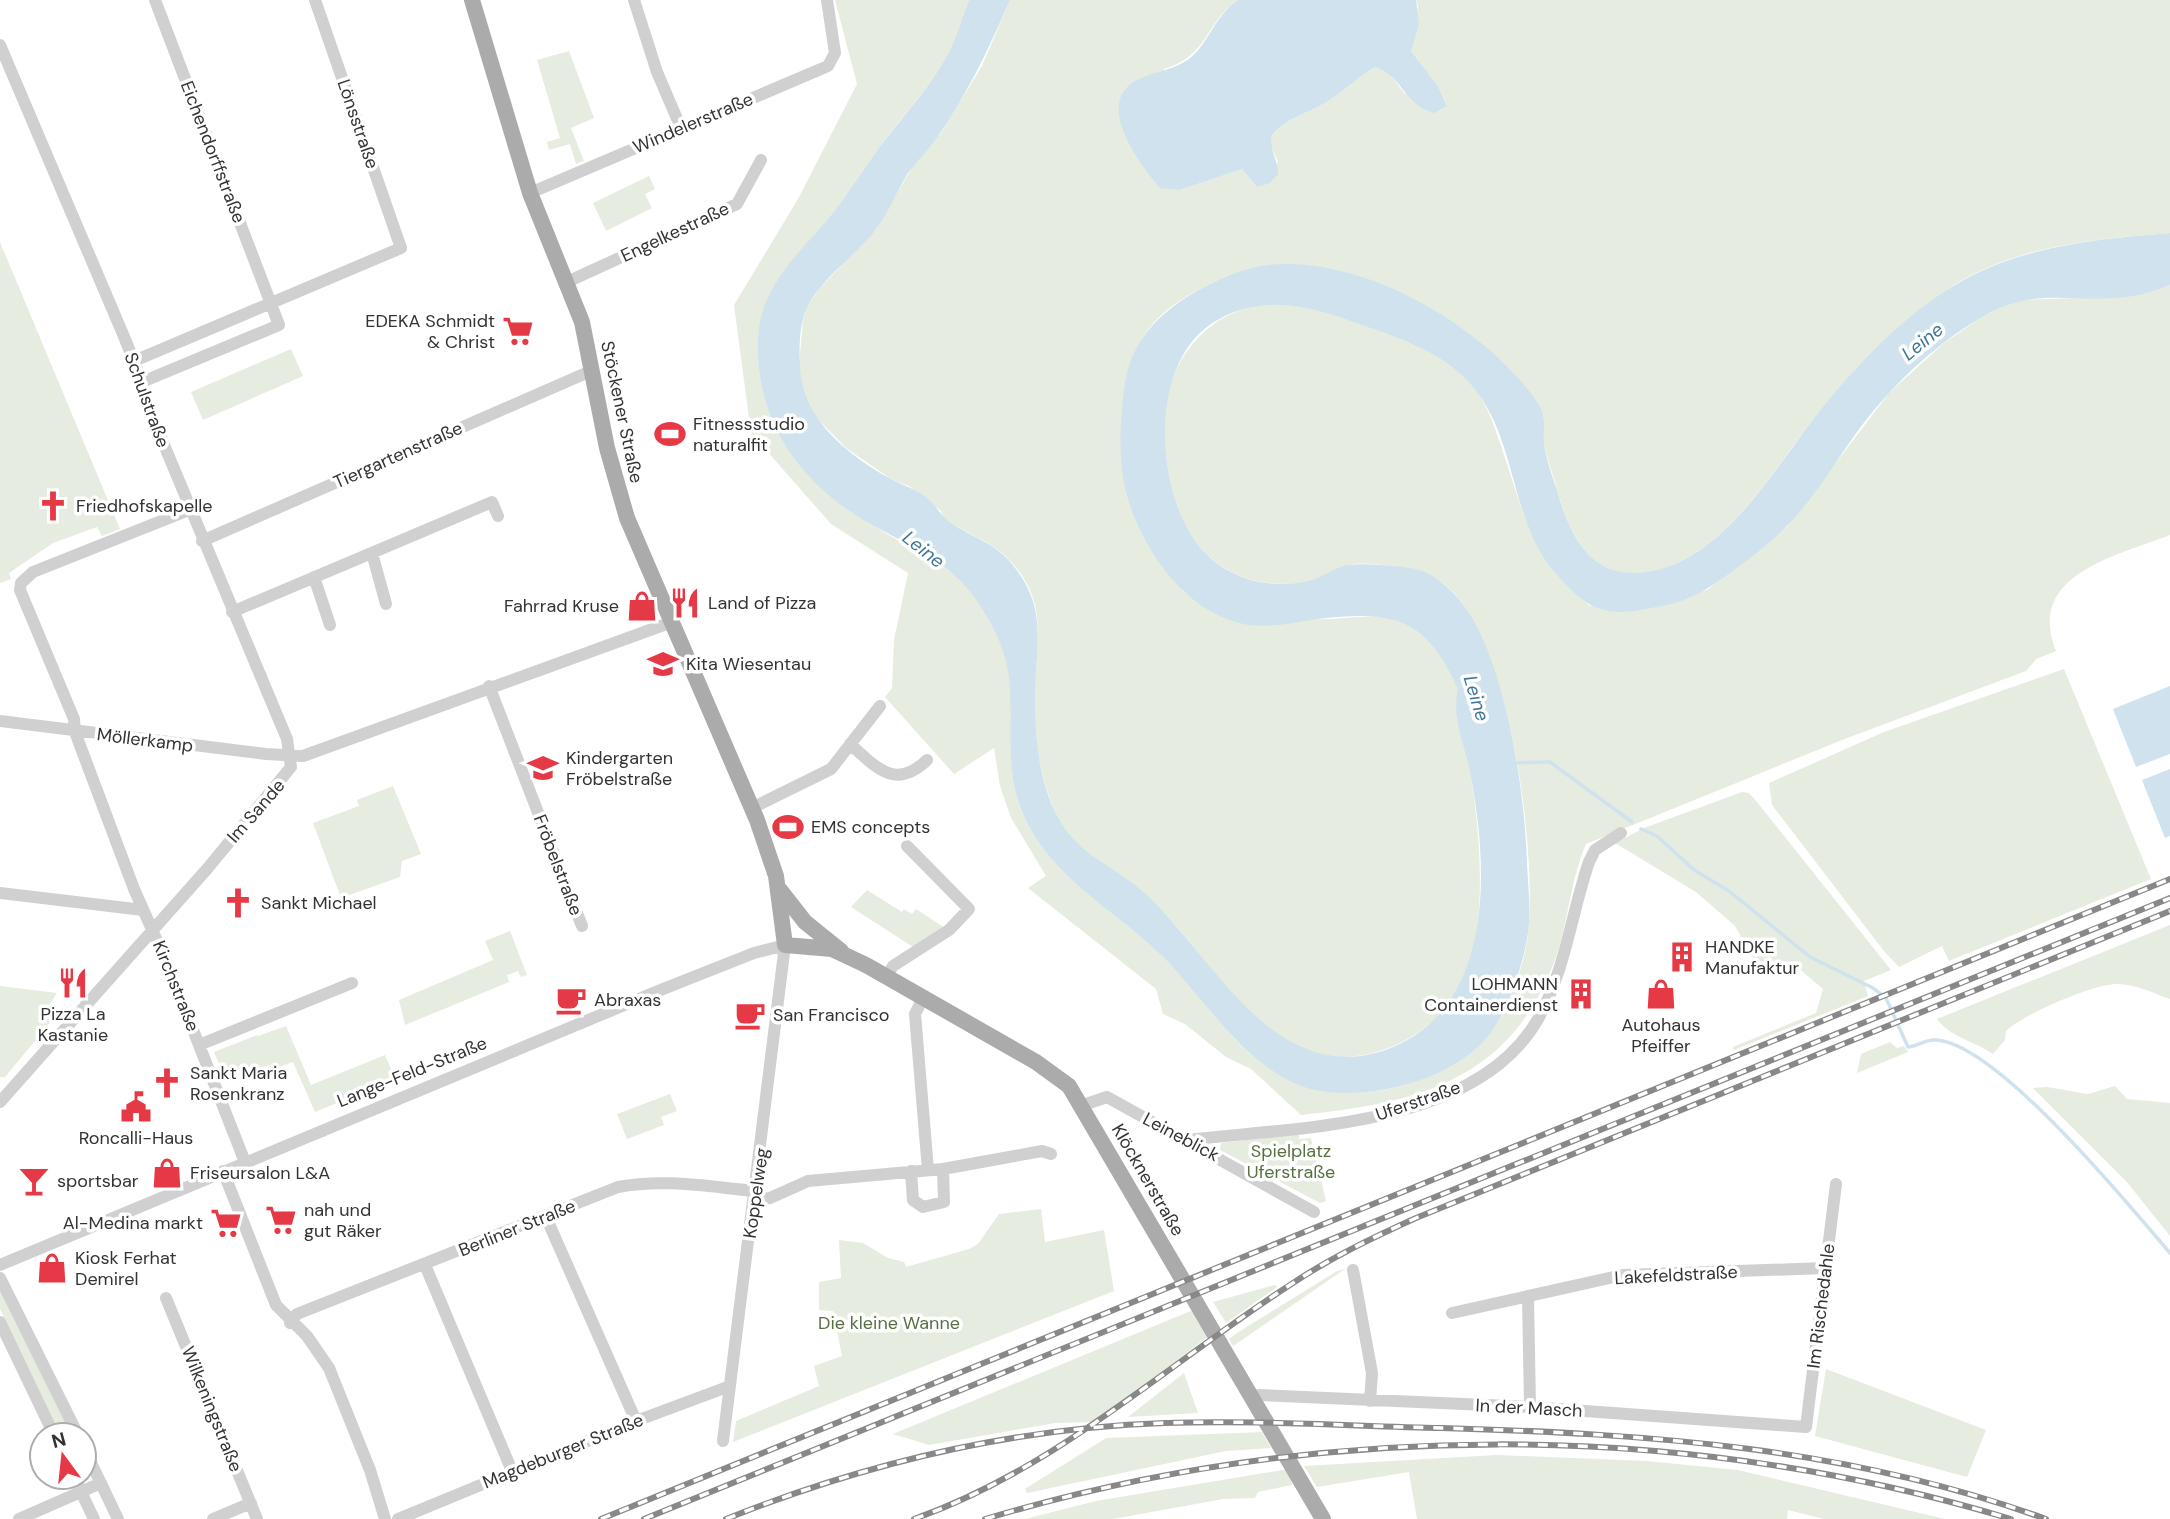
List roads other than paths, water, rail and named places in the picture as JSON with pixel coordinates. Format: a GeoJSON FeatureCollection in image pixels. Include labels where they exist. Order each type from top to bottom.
{"type":"FeatureCollection","features":[{"type":"Feature","properties":{"kind":"main road","name":"Stöckener Straße"},"geometry":{"type":"LineString","coordinates":[[472,0],[530,192],[582,322],[613,471],[636,542],[672,622],[705,706],[752,808],[778,887],[785,945]]}},
{"type":"Feature","properties":{"kind":"main road"},"geometry":{"type":"LineString","coordinates":[[778,887],[805,922],[845,955]]}},
{"type":"Feature","properties":{"kind":"main road","name":"Lange-Feld-Straße"},"geometry":{"type":"LineString","coordinates":[[785,945],[821,947],[845,955]]}},
{"type":"Feature","properties":{"kind":"main road","name":"Klöcknerstraße"},"geometry":{"type":"LineString","coordinates":[[845,955],[887,976],[1058,1076],[1083,1105],[1323,1519]]}},
{"type":"Feature","properties":{"kind":"street","name":"Eichendorffstraße"},"geometry":{"type":"LineString","coordinates":[[155,0],[270,304]]}},
{"type":"Feature","properties":{"kind":"street","name":"Lönsstraße"},"geometry":{"type":"LineString","coordinates":[[270,304],[401,248],[315,0]]}},
{"type":"Feature","properties":{"kind":"street"},"geometry":{"type":"LineString","coordinates":[[634,0],[650,51],[681,128]]}},
{"type":"Feature","properties":{"kind":"street","name":"Windelerstraße"},"geometry":{"type":"LineString","coordinates":[[530,192],[828,66],[835,53],[827,0]]}},
{"type":"Feature","properties":{"kind":"street","name":"Schulstraße"},"geometry":{"type":"LineString","coordinates":[[0,45],[134,362],[142,382],[144,397],[202,541],[288,739],[291,757]]}},
{"type":"Feature","properties":{"kind":"street","name":"Engelkestraße"},"geometry":{"type":"LineString","coordinates":[[567,282],[737,204],[761,160]]}},
{"type":"Feature","properties":{"kind":"street"},"geometry":{"type":"LineString","coordinates":[[134,362],[270,304],[279,325],[142,382]]}},
{"type":"Feature","properties":{"kind":"street","name":"Tiergartenstraße"},"geometry":{"type":"LineString","coordinates":[[202,541],[593,370]]}},
{"type":"Feature","properties":{"kind":"street"},"geometry":{"type":"LineString","coordinates":[[232,612],[492,502],[498,516]]}},
{"type":"Feature","properties":{"kind":"street","name":"Kirchstraße"},"geometry":{"type":"LineString","coordinates":[[190,510],[33,572],[21,583],[19,590],[74,719],[75,732],[143,910],[245,1162]]}},
{"type":"Feature","properties":{"kind":"street"},"geometry":{"type":"LineString","coordinates":[[372,553],[386,604]]}},
{"type":"Feature","properties":{"kind":"street"},"geometry":{"type":"LineString","coordinates":[[314,577],[330,625]]}},
{"type":"Feature","properties":{"kind":"street","name":"Im Sande"},"geometry":{"type":"LineString","coordinates":[[0,1101],[288,774],[291,757],[310,753],[672,622]]}},
{"type":"Feature","properties":{"kind":"street","name":"Fröbelstraße"},"geometry":{"type":"LineString","coordinates":[[489,686],[582,926]]}},
{"type":"Feature","properties":{"kind":"street"},"geometry":{"type":"LineString","coordinates":[[752,808],[831,769],[880,706]]}},
{"type":"Feature","properties":{"kind":"street","name":"Möllerkamp"},"geometry":{"type":"LineString","coordinates":[[0,721],[291,757]]}},
{"type":"Feature","properties":{"kind":"street"},"geometry":{"type":"LineString","coordinates":[[850,744],[888,774],[909,774],[927,760]]}},
{"type":"Feature","properties":{"kind":"street","name":"Uferstraße"},"geometry":{"type":"LineString","coordinates":[[1187,1140],[1372,1118],[1444,1096],[1475,1080],[1518,1045],[1537,1020],[1567,948],[1589,862],[1595,850],[1621,832]]}},
{"type":"Feature","properties":{"kind":"street"},"geometry":{"type":"LineString","coordinates":[[887,976],[893,966],[949,930],[969,909],[907,846]]}},
{"type":"Feature","properties":{"kind":"street"},"geometry":{"type":"LineString","coordinates":[[0,892],[143,910]]}},
{"type":"Feature","properties":{"kind":"street","name":"Lange-Feld-Straße"},"geometry":{"type":"LineString","coordinates":[[0,1265],[671,986],[754,953],[785,945]]}},
{"type":"Feature","properties":{"kind":"street","name":"Koppelweg"},"geometry":{"type":"LineString","coordinates":[[723,1441],[785,945]]}},
{"type":"Feature","properties":{"kind":"street"},"geometry":{"type":"LineString","coordinates":[[199,1045],[352,983]]}},
{"type":"Feature","properties":{"kind":"street"},"geometry":{"type":"LineString","coordinates":[[923,998],[915,1014],[928,1170]]}},
{"type":"Feature","properties":{"kind":"street","name":"Leineblick"},"geometry":{"type":"LineString","coordinates":[[1083,1105],[1107,1097],[1314,1212]]}},
{"type":"Feature","properties":{"kind":"street"},"geometry":{"type":"LineString","coordinates":[[755,1196],[770,1198],[808,1181],[943,1169],[1042,1151],[1051,1154]]}},
{"type":"Feature","properties":{"kind":"street"},"geometry":{"type":"LineString","coordinates":[[911,1171],[913,1200],[922,1207],[944,1202],[943,1169]]}},
{"type":"Feature","properties":{"kind":"street"},"geometry":{"type":"LineString","coordinates":[[223,1171],[276,1306],[290,1323],[307,1336],[329,1368],[370,1470],[385,1519]]}},
{"type":"Feature","properties":{"kind":"street","name":"Berliner Straße"},"geometry":{"type":"LineString","coordinates":[[290,1323],[297,1314],[618,1188],[644,1182],[755,1196]]}},
{"type":"Feature","properties":{"kind":"street","name":"Im Rischedahle"},"geometry":{"type":"LineString","coordinates":[[1806,1427],[1836,1184]]}},
{"type":"Feature","properties":{"kind":"street"},"geometry":{"type":"LineString","coordinates":[[545,1216],[636,1421]]}},
{"type":"Feature","properties":{"kind":"street"},"geometry":{"type":"LineString","coordinates":[[425,1265],[512,1471]]}},
{"type":"Feature","properties":{"kind":"street","name":"Lakefeldstraße"},"geometry":{"type":"LineString","coordinates":[[1452,1313],[1623,1275],[1825,1268]]}},
{"type":"Feature","properties":{"kind":"street"},"geometry":{"type":"LineString","coordinates":[[1353,1270],[1372,1373],[1370,1401]]}},
{"type":"Feature","properties":{"kind":"street"},"geometry":{"type":"LineString","coordinates":[[0,1278],[71,1421]]}},
{"type":"Feature","properties":{"kind":"street"},"geometry":{"type":"LineString","coordinates":[[1528,1296],[1530,1407]]}},
{"type":"Feature","properties":{"kind":"street","name":"Wilkeningstraße"},"geometry":{"type":"LineString","coordinates":[[166,1298],[257,1519]]}},
{"type":"Feature","properties":{"kind":"street"},"geometry":{"type":"LineString","coordinates":[[0,1322],[47,1421]]}},
{"type":"Feature","properties":{"kind":"street","name":"Magdeburger Straße"},"geometry":{"type":"LineString","coordinates":[[398,1519],[636,1421],[730,1386]]}},
{"type":"Feature","properties":{"kind":"street","name":"In der Masch"},"geometry":{"type":"LineString","coordinates":[[1252,1397],[1259,1395],[1530,1407],[1806,1427]]}},
{"type":"Feature","properties":{"kind":"street"},"geometry":{"type":"LineString","coordinates":[[98,1477],[118,1519]]}},
{"type":"Feature","properties":{"kind":"street"},"geometry":{"type":"LineString","coordinates":[[19,1519],[101,1483]]}},
{"type":"Feature","properties":{"kind":"street"},"geometry":{"type":"LineString","coordinates":[[82,1493],[94,1519]]}},
{"type":"Feature","properties":{"kind":"street"},"geometry":{"type":"LineString","coordinates":[[213,1519],[251,1503]]}},
{"type":"Feature","properties":{"kind":"water","name":"Leine"},"geometry":{"type":"Polygon","coordinates":[[[969,0],[1010,0],[977,71],[948,122],[908,173],[876,229],[824,283],[809,304],[800,334],[803,386],[819,420],[846,449],[878,472],[923,495],[948,521],[999,551],[1024,581],[1032,598],[1038,631],[1035,717],[1041,767],[1051,803],[1069,834],[1090,854],[1141,890],[1247,1008],[1276,1033],[1309,1050],[1345,1057],[1385,1050],[1421,1031],[1447,1005],[1465,972],[1476,935],[1480,854],[1471,778],[1456,711],[1458,689],[1433,646],[1420,633],[1404,624],[1387,618],[1345,616],[1276,625],[1250,625],[1225,618],[1202,606],[1181,589],[1163,568],[1135,520],[1122,470],[1121,449],[1122,404],[1129,364],[1146,333],[1158,320],[1186,297],[1202,288],[1234,274],[1275,264],[1319,266],[1355,275],[1392,288],[1427,306],[1492,351],[1539,405],[1543,414],[1544,443],[1551,473],[1576,538],[1585,551],[1597,561],[1610,569],[1627,573],[1646,572],[1675,564],[1701,549],[1726,529],[1749,504],[1826,403],[1855,370],[1902,323],[1955,285],[2005,261],[2032,253],[2087,242],[2170,233],[2170,285],[2133,296],[2094,299],[2040,298],[2022,301],[1984,316],[1929,355],[1892,390],[1857,432],[1802,510],[1768,544],[1698,594],[1672,604],[1626,612],[1605,610],[1585,601],[1574,593],[1543,556],[1522,509],[1499,433],[1488,409],[1473,387],[1445,362],[1411,343],[1307,308],[1258,306],[1242,309],[1211,324],[1191,343],[1177,367],[1165,424],[1171,485],[1192,536],[1214,561],[1243,577],[1259,582],[1291,584],[1308,581],[1344,566],[1359,564],[1419,570],[1436,578],[1451,590],[1474,621],[1496,675],[1512,739],[1523,805],[1529,901],[1528,930],[1516,980],[1505,1009],[1490,1034],[1465,1057],[1427,1078],[1384,1090],[1340,1093],[1320,1091],[1296,1084],[1273,1072],[1252,1055],[1162,956],[1081,888],[1045,850],[1030,828],[1019,804],[1012,771],[1008,671],[1000,643],[982,609],[969,590],[948,570],[859,517],[810,478],[776,429],[765,401],[759,370],[758,337],[767,299],[786,267],[836,209],[877,150],[936,74],[951,48],[969,0]]]}},
{"type":"Feature","properties":{"kind":"water"},"geometry":{"type":"Polygon","coordinates":[[[1238,0],[1416,0],[1419,24],[1411,51],[1438,86],[1447,106],[1434,113],[1424,109],[1409,97],[1391,76],[1375,67],[1323,104],[1292,119],[1271,136],[1278,174],[1270,183],[1257,187],[1242,169],[1180,190],[1160,188],[1142,165],[1125,135],[1119,105],[1124,92],[1135,81],[1180,64],[1194,55],[1222,15],[1238,0]]]}},
{"type":"Feature","properties":{"kind":"water"},"geometry":{"type":"Polygon","coordinates":[[[2170,686],[2170,754],[2136,767],[2113,709],[2170,686]]]}},
{"type":"Feature","properties":{"kind":"water"},"geometry":{"type":"Polygon","coordinates":[[[2170,769],[2170,836],[2165,838],[2142,780],[2170,769]]]}},
{"type":"Feature","properties":{"kind":"waterway"},"geometry":{"type":"LineString","coordinates":[[1511,763],[1550,762],[1632,822]]}},
{"type":"Feature","properties":{"kind":"waterway"},"geometry":{"type":"LineString","coordinates":[[1641,829],[1657,836],[1694,870],[1729,891],[1810,957],[1873,988],[1886,998],[1908,1047],[1934,1040],[1959,1047],[1990,1066],[2059,1128],[2170,1253]]}},
{"type":"Feature","properties":{"kind":"railway"},"geometry":{"type":"LineString","coordinates":[[601,1519],[2170,879]]}},
{"type":"Feature","properties":{"kind":"railway"},"geometry":{"type":"LineString","coordinates":[[644,1519],[2170,898]]}},
{"type":"Feature","properties":{"kind":"railway"},"geometry":{"type":"LineString","coordinates":[[914,1519],[966,1498],[1064,1443],[1246,1314],[1293,1283],[1369,1240],[1416,1218],[2170,911]]}},
{"type":"Feature","properties":{"kind":"railway"},"geometry":{"type":"LineString","coordinates":[[726,1519],[832,1481],[886,1465],[996,1441],[1108,1426],[1234,1422],[1597,1435],[1748,1449],[1897,1475],[2046,1519]]}},
{"type":"Feature","properties":{"kind":"railway"},"geometry":{"type":"LineString","coordinates":[[985,1519],[1111,1486],[1239,1463],[1368,1449],[1498,1444],[1628,1449],[1757,1463],[1885,1486],[2011,1519]]}},
{"type":"Feature","properties":{"kind":"place","name":"EDEKA Schmidt & Christ"},"geometry":{"type":"Point","coordinates":[518,331]}},
{"type":"Feature","properties":{"kind":"place","name":"Fitnessstudio naturalfit"},"geometry":{"type":"Point","coordinates":[670,434]}},
{"type":"Feature","properties":{"kind":"place","name":"Friedhofskapelle"},"geometry":{"type":"Point","coordinates":[53,506]}},
{"type":"Feature","properties":{"kind":"place","name":"Land of Pizza"},"geometry":{"type":"Point","coordinates":[685,603]}},
{"type":"Feature","properties":{"kind":"place","name":"Fahrrad Kruse"},"geometry":{"type":"Point","coordinates":[642,606]}},
{"type":"Feature","properties":{"kind":"place","name":"Kita Wiesentau"},"geometry":{"type":"Point","coordinates":[663,664]}},
{"type":"Feature","properties":{"kind":"place","name":"Kindergarten Fröbelstraße"},"geometry":{"type":"Point","coordinates":[543,768]}},
{"type":"Feature","properties":{"kind":"place","name":"EMS concepts"},"geometry":{"type":"Point","coordinates":[788,827]}},
{"type":"Feature","properties":{"kind":"place","name":"Sankt Michael"},"geometry":{"type":"Point","coordinates":[238,903]}},
{"type":"Feature","properties":{"kind":"place","name":"HANDKE Manufaktur"},"geometry":{"type":"Point","coordinates":[1682,957]}},
{"type":"Feature","properties":{"kind":"place","name":"Pizza La Kastanie"},"geometry":{"type":"Point","coordinates":[73,983]}},
{"type":"Feature","properties":{"kind":"place","name":"LOHMANN Containerdienst"},"geometry":{"type":"Point","coordinates":[1581,994]}},
{"type":"Feature","properties":{"kind":"place","name":"Autohaus Pfeiffer"},"geometry":{"type":"Point","coordinates":[1661,994]}},
{"type":"Feature","properties":{"kind":"place","name":"Abraxas"},"geometry":{"type":"Point","coordinates":[571,1000]}},
{"type":"Feature","properties":{"kind":"place","name":"San Francisco"},"geometry":{"type":"Point","coordinates":[750,1015]}},
{"type":"Feature","properties":{"kind":"place","name":"Sankt Maria Rosenkranz"},"geometry":{"type":"Point","coordinates":[167,1083]}},
{"type":"Feature","properties":{"kind":"place","name":"Roncalli-Haus"},"geometry":{"type":"Point","coordinates":[136,1107]}},
{"type":"Feature","properties":{"kind":"place","name":"Friseursalon L&A"},"geometry":{"type":"Point","coordinates":[167,1173]}},
{"type":"Feature","properties":{"kind":"place","name":"sportsbar"},"geometry":{"type":"Point","coordinates":[34,1181]}},
{"type":"Feature","properties":{"kind":"place","name":"nah und gut Räker"},"geometry":{"type":"Point","coordinates":[281,1220]}},
{"type":"Feature","properties":{"kind":"place","name":"Al-Medina markt"},"geometry":{"type":"Point","coordinates":[226,1223]}},
{"type":"Feature","properties":{"kind":"place","name":"Kiosk Ferhat Demirel"},"geometry":{"type":"Point","coordinates":[52,1268]}},
{"type":"Feature","properties":{"kind":"park label","name":"Spielplatz Uferstraße"},"geometry":{"type":"Point","coordinates":[1291,1161]}},
{"type":"Feature","properties":{"kind":"park label","name":"Die kleine Wanne"},"geometry":{"type":"Point","coordinates":[889,1323]}}]}
